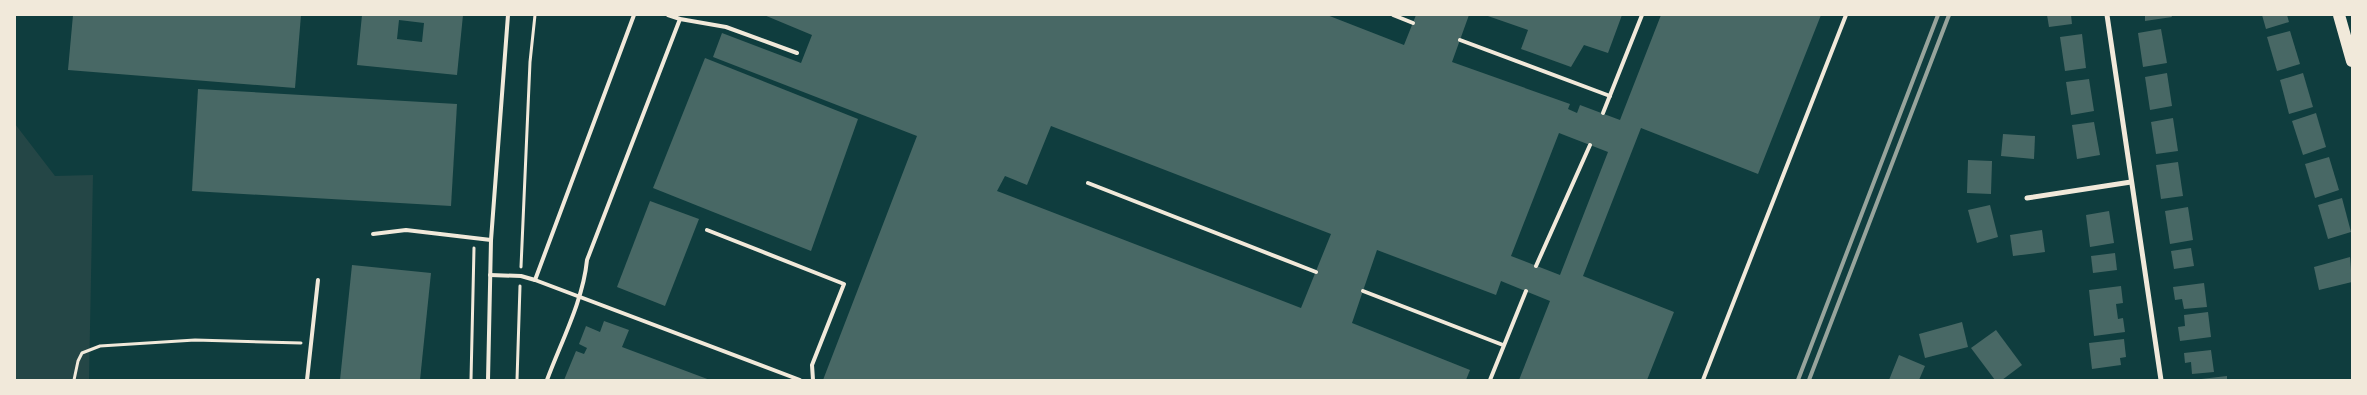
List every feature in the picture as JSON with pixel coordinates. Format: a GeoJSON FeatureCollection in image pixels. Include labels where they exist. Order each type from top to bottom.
{"type":"FeatureCollection","features":[{"type":"Feature","properties":{"kind":"main road"},"geometry":{"type":"LineString","coordinates":[[2339,15],[2352,61]]}},
{"type":"Feature","properties":{"kind":"street"},"geometry":{"type":"LineString","coordinates":[[2107,15],[2161,380]]}},
{"type":"Feature","properties":{"kind":"street"},"geometry":{"type":"LineString","coordinates":[[2027,198],[2131,182]]}},
{"type":"Feature","properties":{"kind":"lane"},"geometry":{"type":"LineString","coordinates":[[488,380],[491,240],[508,15]]}},
{"type":"Feature","properties":{"kind":"lane"},"geometry":{"type":"LineString","coordinates":[[536,280],[634,15]]}},
{"type":"Feature","properties":{"kind":"lane"},"geometry":{"type":"LineString","coordinates":[[668,15],[680,20],[726,27],[797,53]]}},
{"type":"Feature","properties":{"kind":"lane"},"geometry":{"type":"LineString","coordinates":[[1393,15],[1412,23]]}},
{"type":"Feature","properties":{"kind":"lane"},"geometry":{"type":"LineString","coordinates":[[1602,113],[1642,15]]}},
{"type":"Feature","properties":{"kind":"lane"},"geometry":{"type":"LineString","coordinates":[[1703,380],[1846,15]]}},
{"type":"Feature","properties":{"kind":"lane"},"geometry":{"type":"LineString","coordinates":[[547,380],[585,277],[587,260],[680,20]]}},
{"type":"Feature","properties":{"kind":"lane"},"geometry":{"type":"LineString","coordinates":[[1460,40],[1610,96]]}},
{"type":"Feature","properties":{"kind":"lane"},"geometry":{"type":"LineString","coordinates":[[1536,266],[1590,145]]}},
{"type":"Feature","properties":{"kind":"lane"},"geometry":{"type":"LineString","coordinates":[[1088,183],[1316,272]]}},
{"type":"Feature","properties":{"kind":"lane"},"geometry":{"type":"LineString","coordinates":[[373,234],[406,230],[491,240]]}},
{"type":"Feature","properties":{"kind":"lane"},"geometry":{"type":"LineString","coordinates":[[707,230],[844,284],[812,365],[813,380]]}},
{"type":"Feature","properties":{"kind":"lane"},"geometry":{"type":"LineString","coordinates":[[490,275],[521,276],[536,280],[800,380]]}},
{"type":"Feature","properties":{"kind":"lane"},"geometry":{"type":"LineString","coordinates":[[306,380],[318,280]]}},
{"type":"Feature","properties":{"kind":"lane"},"geometry":{"type":"LineString","coordinates":[[1363,291],[1503,345]]}},
{"type":"Feature","properties":{"kind":"lane"},"geometry":{"type":"LineString","coordinates":[[1490,380],[1526,291]]}},
{"type":"Feature","properties":{"kind":"path"},"geometry":{"type":"LineString","coordinates":[[517,380],[530,62],[535,15]]}},
{"type":"Feature","properties":{"kind":"path"},"geometry":{"type":"LineString","coordinates":[[471,380],[475,238]]}},
{"type":"Feature","properties":{"kind":"path"},"geometry":{"type":"LineString","coordinates":[[74,380],[78,361],[82,353],[100,346],[194,340],[310,344]]}},
{"type":"Feature","properties":{"kind":"shaded area"},"geometry":{"type":"Polygon","coordinates":[[[15,124],[55,176],[93,175],[89,380],[15,380],[15,124]]]}},
{"type":"Feature","properties":{"kind":"building"},"geometry":{"type":"Polygon","coordinates":[[[73,15],[301,15],[295,88],[68,70],[73,15]]]}},
{"type":"Feature","properties":{"kind":"building"},"geometry":{"type":"Polygon","coordinates":[[[362,15],[463,15],[457,75],[357,65],[362,15]],[[399,20],[397,39],[422,42],[424,23],[399,20]]]}},
{"type":"Feature","properties":{"kind":"building"},"geometry":{"type":"Polygon","coordinates":[[[764,15],[1327,15],[1404,45],[1416,15],[1469,15],[1452,62],[1570,104],[1568,109],[1577,113],[1580,105],[1620,120],[1661,15],[1821,15],[1758,174],[1641,128],[1583,276],[1674,312],[1647,380],[1519,380],[1550,301],[1501,281],[1496,295],[1377,250],[1352,323],[1470,370],[1466,380],[823,380],[917,136],[713,57],[722,33],[801,63],[812,35],[764,15]],[[1051,126],[1027,185],[1005,176],[997,191],[1301,308],[1331,234],[1051,126]],[[1559,133],[1511,256],[1560,275],[1608,152],[1559,133]]]}},
{"type":"Feature","properties":{"kind":"building"},"geometry":{"type":"Polygon","coordinates":[[[1485,15],[1622,15],[1608,53],[1584,45],[1571,67],[1521,49],[1528,30],[1485,15]]]}},
{"type":"Feature","properties":{"kind":"building"},"geometry":{"type":"Polygon","coordinates":[[[2047,15],[2071,15],[2072,24],[2049,27],[2047,15]]]}},
{"type":"Feature","properties":{"kind":"building"},"geometry":{"type":"Polygon","coordinates":[[[2145,15],[2171,15],[2172,17],[2145,21],[2145,15]]]}},
{"type":"Feature","properties":{"kind":"building"},"geometry":{"type":"Polygon","coordinates":[[[2262,15],[2287,15],[2289,22],[2266,29],[2262,15]]]}},
{"type":"Feature","properties":{"kind":"building"},"geometry":{"type":"Polygon","coordinates":[[[2161,29],[2167,63],[2143,67],[2138,33],[2161,29]]]}},
{"type":"Feature","properties":{"kind":"building"},"geometry":{"type":"Polygon","coordinates":[[[2290,31],[2300,64],[2277,71],[2267,37],[2290,31]]]}},
{"type":"Feature","properties":{"kind":"building"},"geometry":{"type":"Polygon","coordinates":[[[2082,34],[2086,68],[2065,71],[2060,37],[2082,34]]]}},
{"type":"Feature","properties":{"kind":"building"},"geometry":{"type":"Polygon","coordinates":[[[705,58],[858,119],[811,251],[653,188],[705,58]]]}},
{"type":"Feature","properties":{"kind":"building"},"geometry":{"type":"Polygon","coordinates":[[[2167,73],[2172,106],[2150,110],[2145,77],[2167,73]]]}},
{"type":"Feature","properties":{"kind":"building"},"geometry":{"type":"Polygon","coordinates":[[[2303,73],[2313,107],[2289,114],[2280,80],[2303,73]]]}},
{"type":"Feature","properties":{"kind":"building"},"geometry":{"type":"Polygon","coordinates":[[[2089,79],[2094,111],[2071,115],[2066,82],[2089,79]]]}},
{"type":"Feature","properties":{"kind":"building"},"geometry":{"type":"Polygon","coordinates":[[[198,89],[457,104],[451,206],[192,191],[198,89]]]}},
{"type":"Feature","properties":{"kind":"building"},"geometry":{"type":"Polygon","coordinates":[[[2316,113],[2326,147],[2303,155],[2292,121],[2316,113]]]}},
{"type":"Feature","properties":{"kind":"building"},"geometry":{"type":"Polygon","coordinates":[[[2173,118],[2178,151],[2156,154],[2151,122],[2173,118]]]}},
{"type":"Feature","properties":{"kind":"building"},"geometry":{"type":"Polygon","coordinates":[[[2094,122],[2100,155],[2077,159],[2072,125],[2094,122]]]}},
{"type":"Feature","properties":{"kind":"building"},"geometry":{"type":"Polygon","coordinates":[[[2003,134],[2035,136],[2034,159],[2001,156],[2003,134]]]}},
{"type":"Feature","properties":{"kind":"building"},"geometry":{"type":"Polygon","coordinates":[[[2329,157],[2339,190],[2315,198],[2305,164],[2329,157]]]}},
{"type":"Feature","properties":{"kind":"building"},"geometry":{"type":"Polygon","coordinates":[[[1968,160],[1992,161],[1991,194],[1967,193],[1968,160]]]}},
{"type":"Feature","properties":{"kind":"building"},"geometry":{"type":"Polygon","coordinates":[[[2178,162],[2183,196],[2161,199],[2156,165],[2178,162]]]}},
{"type":"Feature","properties":{"kind":"building"},"geometry":{"type":"Polygon","coordinates":[[[2342,198],[2351,232],[2328,239],[2318,205],[2342,198]]]}},
{"type":"Feature","properties":{"kind":"building"},"geometry":{"type":"Polygon","coordinates":[[[650,201],[699,219],[665,306],[617,287],[650,201]]]}},
{"type":"Feature","properties":{"kind":"building"},"geometry":{"type":"Polygon","coordinates":[[[1990,205],[1998,237],[1977,243],[1968,210],[1990,205]]]}},
{"type":"Feature","properties":{"kind":"building"},"geometry":{"type":"Polygon","coordinates":[[[2188,207],[2193,240],[2170,244],[2165,211],[2188,207]]]}},
{"type":"Feature","properties":{"kind":"building"},"geometry":{"type":"Polygon","coordinates":[[[2109,211],[2114,243],[2090,247],[2086,215],[2109,211]]]}},
{"type":"Feature","properties":{"kind":"building"},"geometry":{"type":"Polygon","coordinates":[[[2042,230],[2045,252],[2013,256],[2010,235],[2042,230]]]}},
{"type":"Feature","properties":{"kind":"building"},"geometry":{"type":"Polygon","coordinates":[[[2191,248],[2194,266],[2174,269],[2171,251],[2191,248]]]}},
{"type":"Feature","properties":{"kind":"building"},"geometry":{"type":"Polygon","coordinates":[[[2115,253],[2117,270],[2093,273],[2091,256],[2115,253]]]}},
{"type":"Feature","properties":{"kind":"building"},"geometry":{"type":"Polygon","coordinates":[[[2350,257],[2352,282],[2319,290],[2314,267],[2350,257]]]}},
{"type":"Feature","properties":{"kind":"building"},"geometry":{"type":"Polygon","coordinates":[[[352,265],[431,273],[420,380],[340,380],[352,265]]]}},
{"type":"Feature","properties":{"kind":"building"},"geometry":{"type":"Polygon","coordinates":[[[2204,283],[2207,307],[2184,309],[2182,299],[2175,300],[2173,287],[2204,283]]]}},
{"type":"Feature","properties":{"kind":"building"},"geometry":{"type":"Polygon","coordinates":[[[2121,286],[2123,303],[2116,304],[2118,319],[2123,318],[2125,332],[2094,336],[2089,290],[2121,286]]]}},
{"type":"Feature","properties":{"kind":"building"},"geometry":{"type":"Polygon","coordinates":[[[2208,312],[2211,337],[2180,341],[2178,327],[2185,326],[2184,315],[2208,312]]]}},
{"type":"Feature","properties":{"kind":"building"},"geometry":{"type":"Polygon","coordinates":[[[604,321],[629,330],[622,347],[710,380],[564,380],[576,351],[584,354],[587,348],[579,344],[586,326],[600,332],[604,321]]]}},
{"type":"Feature","properties":{"kind":"building"},"geometry":{"type":"Polygon","coordinates":[[[1962,322],[1968,347],[1925,358],[1919,334],[1962,322]]]}},
{"type":"Feature","properties":{"kind":"building"},"geometry":{"type":"Polygon","coordinates":[[[1996,330],[2022,365],[2002,380],[1995,380],[1971,348],[1996,330]]]}},
{"type":"Feature","properties":{"kind":"building"},"geometry":{"type":"Polygon","coordinates":[[[2124,339],[2126,357],[2120,358],[2121,365],[2092,369],[2089,343],[2124,339]]]}},
{"type":"Feature","properties":{"kind":"building"},"geometry":{"type":"Polygon","coordinates":[[[2211,350],[2214,372],[2192,374],[2191,362],[2185,363],[2184,353],[2211,350]]]}},
{"type":"Feature","properties":{"kind":"building"},"geometry":{"type":"Polygon","coordinates":[[[1899,355],[1925,366],[1919,380],[1889,380],[1899,355]]]}},
{"type":"Feature","properties":{"kind":"building"},"geometry":{"type":"Polygon","coordinates":[[[2227,376],[2227,380],[2201,379],[2227,376]]]}},
{"type":"Feature","properties":{"kind":"railway"},"geometry":{"type":"LineString","coordinates":[[1798,380],[1938,15]]}},
{"type":"Feature","properties":{"kind":"railway"},"geometry":{"type":"LineString","coordinates":[[1809,380],[1949,15]]}}]}
